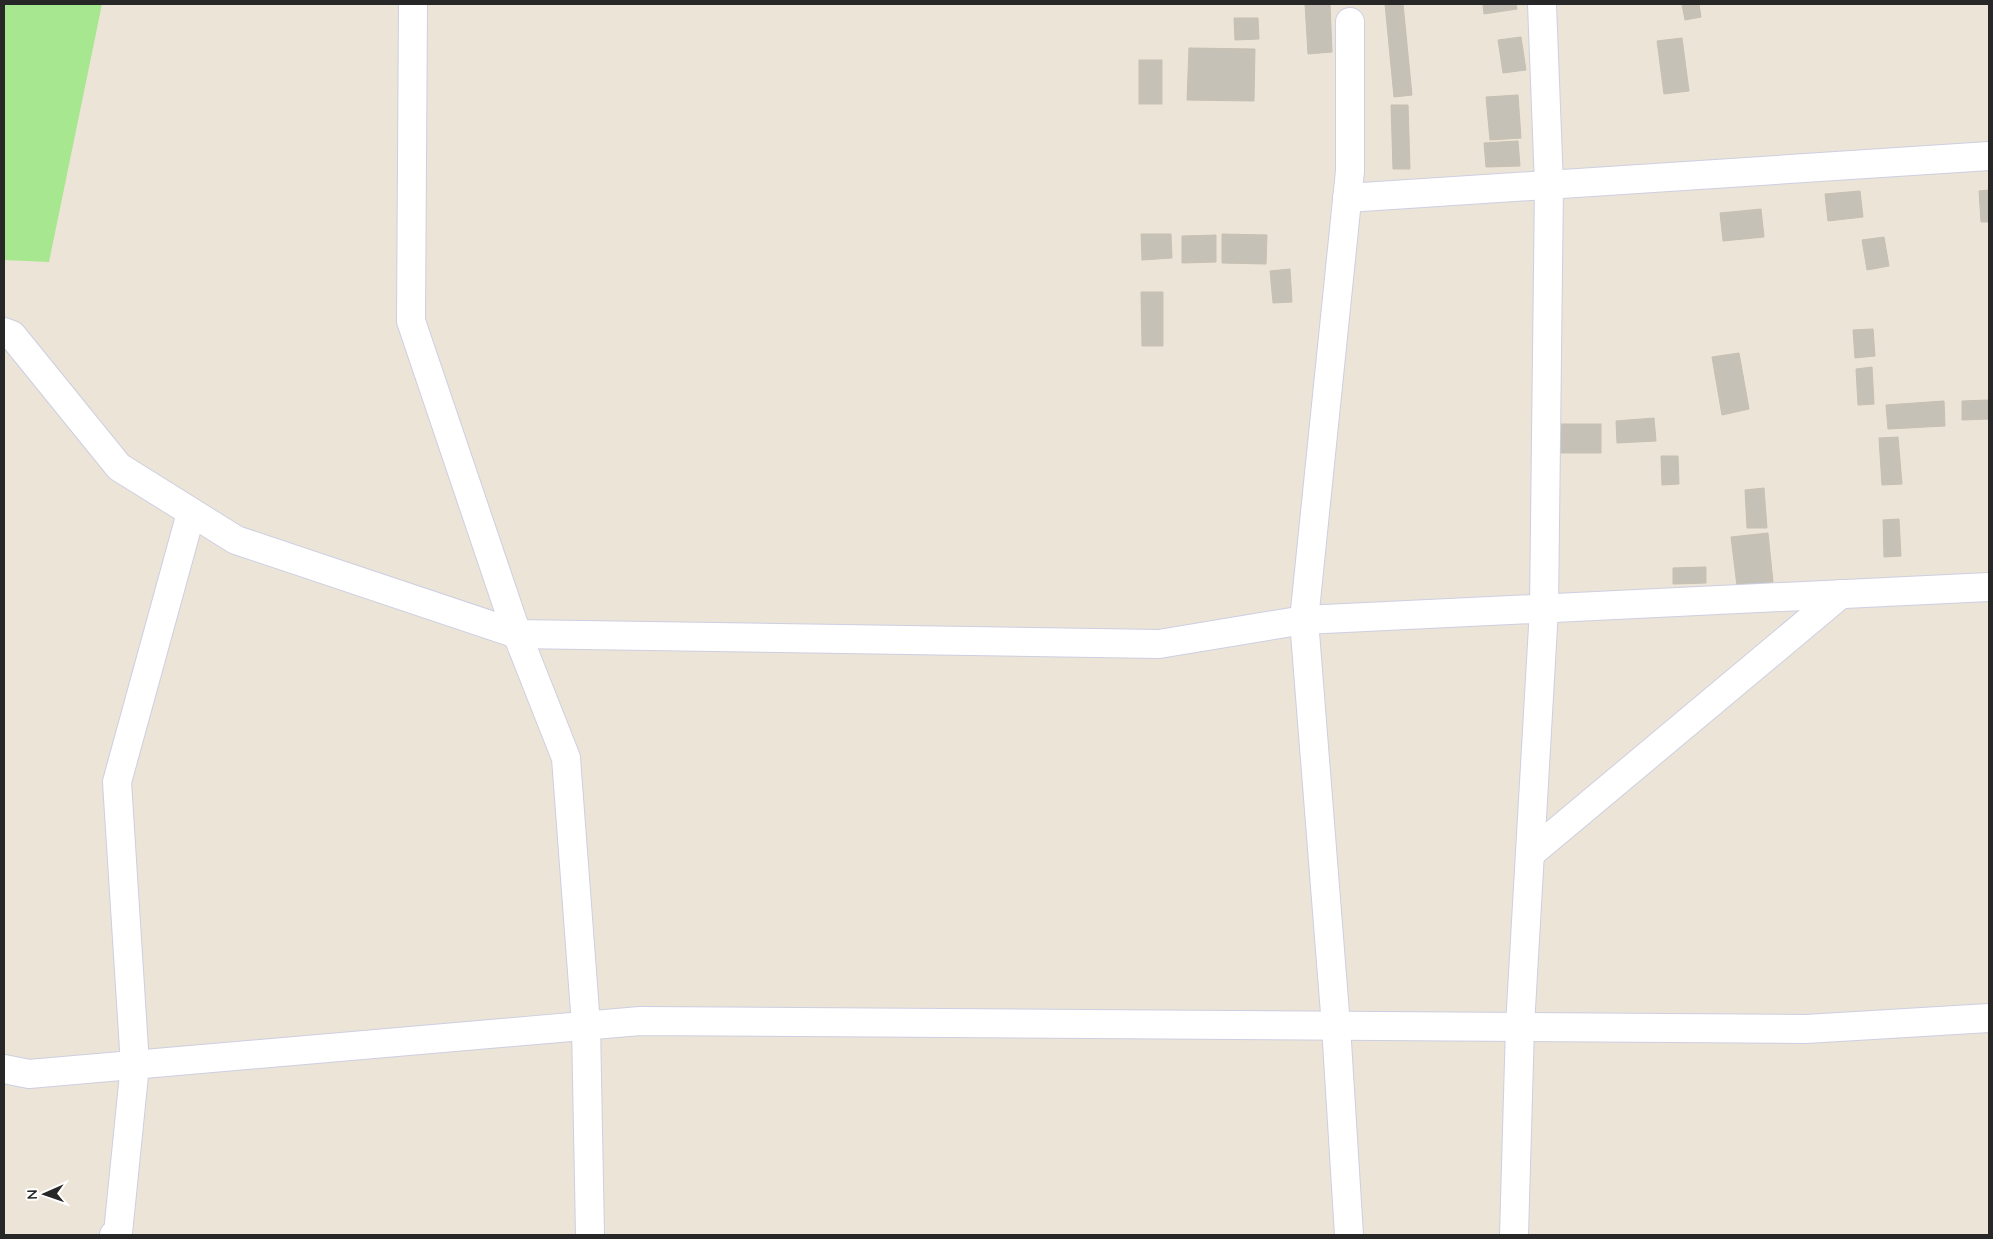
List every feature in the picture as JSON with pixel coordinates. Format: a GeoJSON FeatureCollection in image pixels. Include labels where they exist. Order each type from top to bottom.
{"type":"FeatureCollection","features":[{"type":"Feature","properties":{"kind":"street"},"geometry":{"type":"LineString","coordinates":[[413,4],[411,321],[516,634],[566,758],[586,1025],[590,1235]]}},
{"type":"Feature","properties":{"kind":"street"},"geometry":{"type":"LineString","coordinates":[[1514,1235],[1520,1026],[1544,609],[1549,185],[1542,4]]}},
{"type":"Feature","properties":{"kind":"street"},"geometry":{"type":"LineString","coordinates":[[1349,1235],[1336,1026],[1304,620],[1350,171],[1350,22]]}},
{"type":"Feature","properties":{"kind":"street"},"geometry":{"type":"LineString","coordinates":[[1347,198],[1989,156]]}},
{"type":"Feature","properties":{"kind":"street"},"geometry":{"type":"LineString","coordinates":[[4,332],[12,335],[119,467],[236,540],[516,634],[1159,644],[1304,620],[1989,587]]}},
{"type":"Feature","properties":{"kind":"street"},"geometry":{"type":"LineString","coordinates":[[114,1235],[118,1233],[135,1064],[117,782],[191,513]]}},
{"type":"Feature","properties":{"kind":"street"},"geometry":{"type":"LineString","coordinates":[[1530,854],[1841,594]]}},
{"type":"Feature","properties":{"kind":"street"},"geometry":{"type":"LineString","coordinates":[[4,1069],[29,1074],[650,1021],[1806,1029],[1989,1018]]}},
{"type":"Feature","properties":{"kind":"green space"},"geometry":{"type":"Polygon","coordinates":[[[4,4],[102,4],[49,262],[4,260],[4,4]]]}},
{"type":"Feature","properties":{"kind":"building"},"geometry":{"type":"Polygon","coordinates":[[[1305,4],[1330,4],[1332,52],[1308,54],[1305,4]]]}},
{"type":"Feature","properties":{"kind":"building"},"geometry":{"type":"Polygon","coordinates":[[[1385,4],[1403,4],[1412,95],[1394,97],[1385,4]]]}},
{"type":"Feature","properties":{"kind":"building"},"geometry":{"type":"Polygon","coordinates":[[[1483,4],[1516,4],[1517,9],[1484,14],[1483,4]]]}},
{"type":"Feature","properties":{"kind":"building"},"geometry":{"type":"Polygon","coordinates":[[[1682,4],[1699,4],[1701,17],[1685,20],[1682,4]]]}},
{"type":"Feature","properties":{"kind":"building"},"geometry":{"type":"Polygon","coordinates":[[[1234,18],[1258,18],[1259,39],[1235,40],[1234,18]]]}},
{"type":"Feature","properties":{"kind":"building"},"geometry":{"type":"Polygon","coordinates":[[[1521,37],[1526,70],[1503,73],[1498,40],[1521,37]]]}},
{"type":"Feature","properties":{"kind":"building"},"geometry":{"type":"Polygon","coordinates":[[[1682,38],[1689,91],[1664,94],[1657,41],[1682,38]]]}},
{"type":"Feature","properties":{"kind":"building"},"geometry":{"type":"Polygon","coordinates":[[[1189,48],[1255,49],[1254,101],[1187,100],[1189,48]]]}},
{"type":"Feature","properties":{"kind":"building"},"geometry":{"type":"Polygon","coordinates":[[[1139,60],[1162,60],[1162,104],[1139,104],[1139,60]]]}},
{"type":"Feature","properties":{"kind":"building"},"geometry":{"type":"Polygon","coordinates":[[[1518,95],[1521,138],[1490,140],[1486,97],[1518,95]]]}},
{"type":"Feature","properties":{"kind":"building"},"geometry":{"type":"Polygon","coordinates":[[[1391,105],[1408,105],[1410,169],[1393,169],[1391,105]]]}},
{"type":"Feature","properties":{"kind":"building"},"geometry":{"type":"Polygon","coordinates":[[[1518,141],[1520,166],[1486,167],[1484,143],[1518,141]]]}},
{"type":"Feature","properties":{"kind":"building"},"geometry":{"type":"Polygon","coordinates":[[[1989,190],[1989,222],[1981,222],[1979,191],[1989,190]]]}},
{"type":"Feature","properties":{"kind":"building"},"geometry":{"type":"Polygon","coordinates":[[[1860,191],[1863,217],[1828,221],[1825,194],[1860,191]]]}},
{"type":"Feature","properties":{"kind":"building"},"geometry":{"type":"Polygon","coordinates":[[[1761,209],[1764,237],[1723,241],[1720,213],[1761,209]]]}},
{"type":"Feature","properties":{"kind":"building"},"geometry":{"type":"Polygon","coordinates":[[[1141,234],[1171,234],[1172,258],[1142,260],[1141,234]]]}},
{"type":"Feature","properties":{"kind":"building"},"geometry":{"type":"Polygon","coordinates":[[[1222,234],[1267,235],[1266,264],[1222,263],[1222,234]]]}},
{"type":"Feature","properties":{"kind":"building"},"geometry":{"type":"Polygon","coordinates":[[[1216,235],[1216,262],[1182,263],[1182,236],[1216,235]]]}},
{"type":"Feature","properties":{"kind":"building"},"geometry":{"type":"Polygon","coordinates":[[[1884,237],[1889,266],[1867,270],[1862,240],[1884,237]]]}},
{"type":"Feature","properties":{"kind":"building"},"geometry":{"type":"Polygon","coordinates":[[[1290,269],[1292,302],[1273,303],[1270,271],[1290,269]]]}},
{"type":"Feature","properties":{"kind":"building"},"geometry":{"type":"Polygon","coordinates":[[[1141,292],[1163,292],[1163,346],[1142,346],[1141,292]]]}},
{"type":"Feature","properties":{"kind":"building"},"geometry":{"type":"Polygon","coordinates":[[[1873,329],[1875,356],[1855,358],[1853,330],[1873,329]]]}},
{"type":"Feature","properties":{"kind":"building"},"geometry":{"type":"Polygon","coordinates":[[[1739,353],[1749,409],[1722,415],[1712,357],[1739,353]]]}},
{"type":"Feature","properties":{"kind":"building"},"geometry":{"type":"Polygon","coordinates":[[[1872,367],[1874,404],[1858,405],[1856,369],[1872,367]]]}},
{"type":"Feature","properties":{"kind":"building"},"geometry":{"type":"Polygon","coordinates":[[[1989,400],[1989,419],[1962,420],[1962,401],[1989,400]]]}},
{"type":"Feature","properties":{"kind":"building"},"geometry":{"type":"Polygon","coordinates":[[[1944,401],[1945,426],[1888,429],[1886,405],[1944,401]]]}},
{"type":"Feature","properties":{"kind":"building"},"geometry":{"type":"Polygon","coordinates":[[[1654,418],[1656,441],[1617,443],[1616,421],[1654,418]]]}},
{"type":"Feature","properties":{"kind":"building"},"geometry":{"type":"Polygon","coordinates":[[[1558,424],[1601,424],[1601,453],[1558,453],[1558,424]]]}},
{"type":"Feature","properties":{"kind":"building"},"geometry":{"type":"Polygon","coordinates":[[[1898,437],[1902,484],[1882,485],[1879,438],[1898,437]]]}},
{"type":"Feature","properties":{"kind":"building"},"geometry":{"type":"Polygon","coordinates":[[[1661,456],[1678,456],[1679,484],[1662,485],[1661,456]]]}},
{"type":"Feature","properties":{"kind":"building"},"geometry":{"type":"Polygon","coordinates":[[[1764,488],[1767,528],[1747,528],[1745,490],[1764,488]]]}},
{"type":"Feature","properties":{"kind":"building"},"geometry":{"type":"Polygon","coordinates":[[[1899,519],[1901,556],[1884,557],[1883,520],[1899,519]]]}},
{"type":"Feature","properties":{"kind":"building"},"geometry":{"type":"Polygon","coordinates":[[[1768,533],[1773,582],[1737,586],[1731,537],[1768,533]]]}},
{"type":"Feature","properties":{"kind":"building"},"geometry":{"type":"Polygon","coordinates":[[[1706,567],[1706,583],[1673,584],[1673,568],[1706,567]]]}}]}
